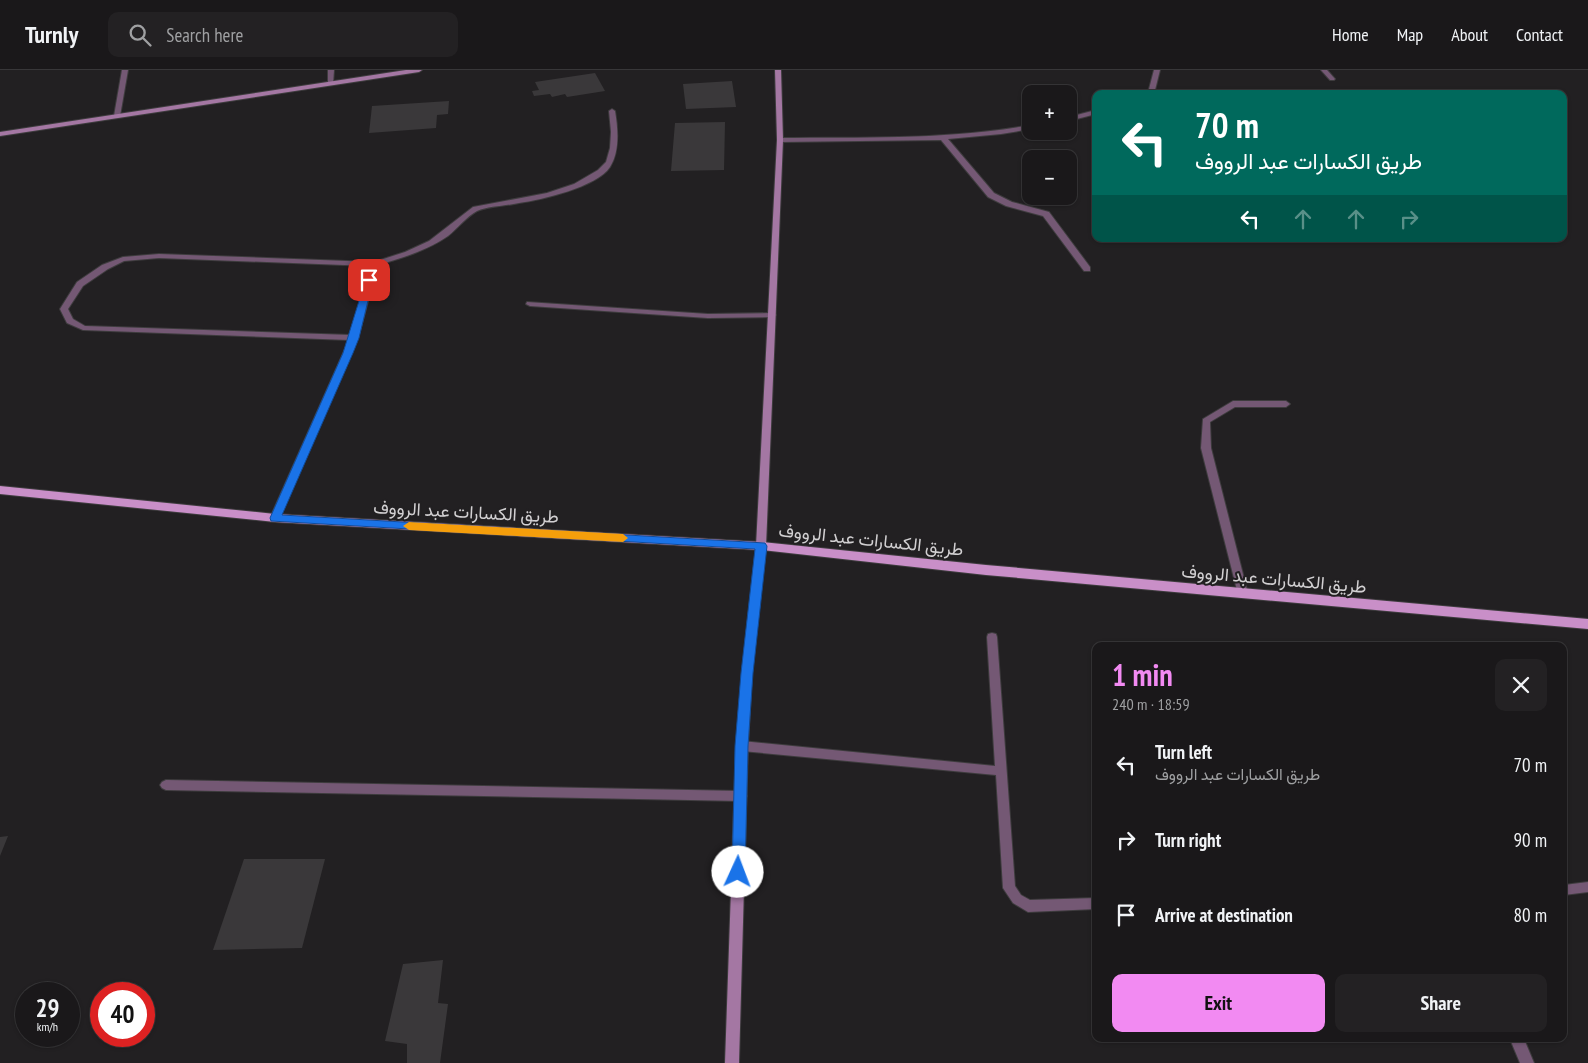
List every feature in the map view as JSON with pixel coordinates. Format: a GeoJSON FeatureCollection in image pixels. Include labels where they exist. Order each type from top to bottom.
{"type":"FeatureCollection","features":[{"type":"Feature","properties":{"kind":"main road","name":"طريق الكسارات عبد الرووف"},"geometry":{"type":"LineString","coordinates":[[0,490],[275,518],[762,546],[986,570],[1588,624]]}},
{"type":"Feature","properties":{"kind":"street"},"geometry":{"type":"LineString","coordinates":[[117,116],[125,70]]}},
{"type":"Feature","properties":{"kind":"street"},"geometry":{"type":"LineString","coordinates":[[331,70],[331,83]]}},
{"type":"Feature","properties":{"kind":"street"},"geometry":{"type":"LineString","coordinates":[[0,134],[418,70]]}},
{"type":"Feature","properties":{"kind":"street"},"geometry":{"type":"LineString","coordinates":[[732,1063],[742,746],[747,673],[762,546],[780,140],[778,70]]}},
{"type":"Feature","properties":{"kind":"street"},"geometry":{"type":"LineString","coordinates":[[1152,90],[1157,70]]}},
{"type":"Feature","properties":{"kind":"street"},"geometry":{"type":"LineString","coordinates":[[1324,70],[1332,79]]}},
{"type":"Feature","properties":{"kind":"street"},"geometry":{"type":"LineString","coordinates":[[354,338],[83,328],[70,322],[64,309],[80,284],[104,267],[124,259],[159,256],[374,264],[410,254],[440,238],[466,215],[476,209],[572,189],[605,168],[611,155],[614,124],[612,111]]}},
{"type":"Feature","properties":{"kind":"street"},"geometry":{"type":"LineString","coordinates":[[1077,118],[1092,113]]}},
{"type":"Feature","properties":{"kind":"street"},"geometry":{"type":"LineString","coordinates":[[780,140],[942,137],[1009,132],[1022,129]]}},
{"type":"Feature","properties":{"kind":"street"},"geometry":{"type":"LineString","coordinates":[[942,137],[991,194],[1008,204],[1046,214],[1087,269]]}},
{"type":"Feature","properties":{"kind":"street"},"geometry":{"type":"LineString","coordinates":[[275,518],[354,338],[374,264]]}},
{"type":"Feature","properties":{"kind":"street"},"geometry":{"type":"LineString","coordinates":[[530,304],[708,316],[772,315]]}},
{"type":"Feature","properties":{"kind":"street"},"geometry":{"type":"LineString","coordinates":[[1243,594],[1206,448],[1206,421],[1233,404],[1286,404]]}},
{"type":"Feature","properties":{"kind":"street"},"geometry":{"type":"LineString","coordinates":[[992,637],[1009,888],[1017,899],[1028,906],[1092,904]]}},
{"type":"Feature","properties":{"kind":"street"},"geometry":{"type":"LineString","coordinates":[[742,746],[1001,771]]}},
{"type":"Feature","properties":{"kind":"street"},"geometry":{"type":"LineString","coordinates":[[166,785],[741,796]]}},
{"type":"Feature","properties":{"kind":"street"},"geometry":{"type":"LineString","coordinates":[[1567,890],[1588,887]]}},
{"type":"Feature","properties":{"kind":"street"},"geometry":{"type":"LineString","coordinates":[[1518,1042],[1527,1063]]}},
{"type":"Feature","properties":{"kind":"building"},"geometry":{"type":"Polygon","coordinates":[[[595,73],[605,91],[567,97],[565,94],[552,97],[550,94],[534,96],[532,91],[539,90],[535,82],[595,73]]]}},
{"type":"Feature","properties":{"kind":"building"},"geometry":{"type":"Polygon","coordinates":[[[732,81],[736,107],[686,109],[683,84],[732,81]]]}},
{"type":"Feature","properties":{"kind":"building"},"geometry":{"type":"Polygon","coordinates":[[[449,101],[448,114],[437,115],[436,128],[369,133],[372,106],[449,101]]]}},
{"type":"Feature","properties":{"kind":"building"},"geometry":{"type":"Polygon","coordinates":[[[725,122],[724,170],[671,171],[675,123],[725,122]]]}},
{"type":"Feature","properties":{"kind":"building"},"geometry":{"type":"Polygon","coordinates":[[[8,836],[0,856],[0,837],[8,836]]]}},
{"type":"Feature","properties":{"kind":"building"},"geometry":{"type":"Polygon","coordinates":[[[244,859],[325,859],[302,948],[213,950],[244,859]]]}},
{"type":"Feature","properties":{"kind":"building"},"geometry":{"type":"Polygon","coordinates":[[[443,960],[438,1003],[448,1004],[440,1063],[407,1063],[407,1044],[385,1041],[403,964],[443,960]]]}},
{"type":"Feature","properties":{"kind":"slow traffic"},"geometry":{"type":"LineString","coordinates":[[409,526],[623,538]]}},
{"type":"Feature","properties":{"kind":"route"},"geometry":{"type":"LineString","coordinates":[[369,280],[354,338],[275,518],[762,546],[747,673],[742,746],[738,872]]}}]}
